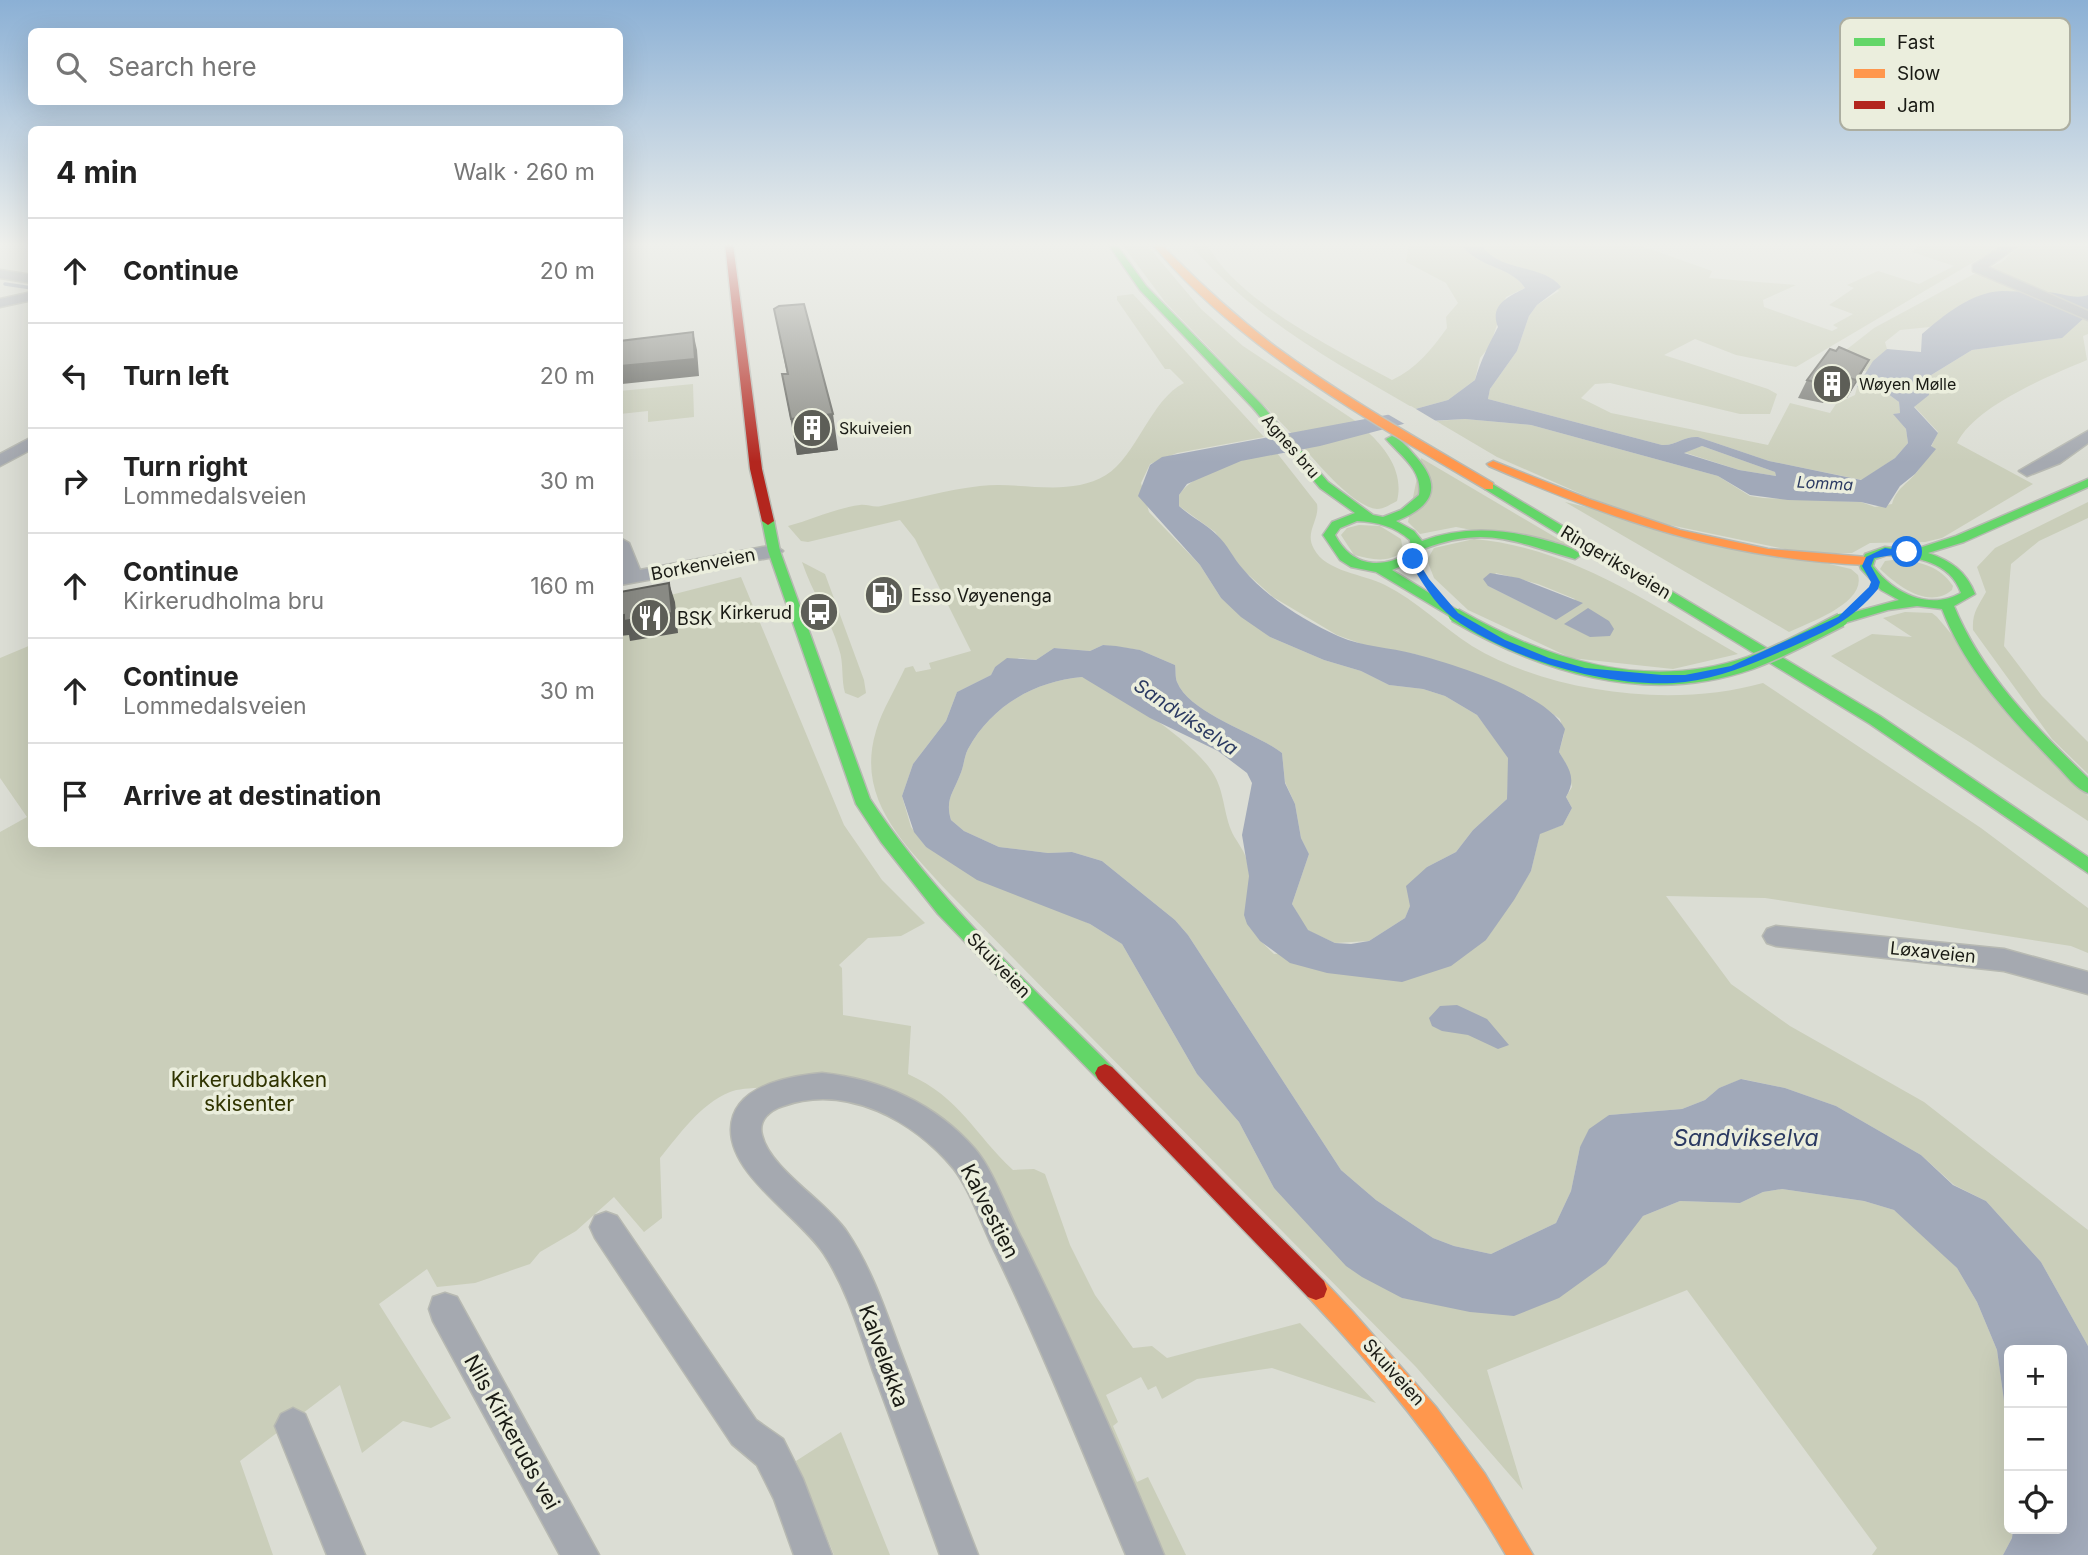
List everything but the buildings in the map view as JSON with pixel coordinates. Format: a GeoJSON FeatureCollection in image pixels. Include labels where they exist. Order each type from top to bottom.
{"type":"FeatureCollection","features":[{"type":"Feature","properties":{"kind":"main road","name":"Skuiveien"},"geometry":{"type":"LineString","coordinates":[[738,317],[756,469],[774,551],[862,800],[898,857],[1416,1396],[1458,1449],[1520,1555]]}},
{"type":"Feature","properties":{"kind":"main road","name":"Agnes bru"},"geometry":{"type":"LineString","coordinates":[[1170,317],[1257,407],[1324,485],[1363,514]]}},
{"type":"Feature","properties":{"kind":"main road","name":"Ringeriksveien"},"geometry":{"type":"LineString","coordinates":[[1228,317],[1331,389],[1739,635],[1938,761],[2088,866]]}},
{"type":"Feature","properties":{"kind":"main road"},"geometry":{"type":"LineString","coordinates":[[1253,317],[1349,383],[1406,417]]}},
{"type":"Feature","properties":{"kind":"main road"},"geometry":{"type":"LineString","coordinates":[[1331,389],[1414,459],[1426,476],[1427,497],[1424,505],[1410,514],[1386,520]]}},
{"type":"Feature","properties":{"kind":"main road","name":"Ringeriksveien"},"geometry":{"type":"LineString","coordinates":[[1428,430],[1563,510]]}},
{"type":"Feature","properties":{"kind":"main road"},"geometry":{"type":"LineString","coordinates":[[1468,453],[1582,503],[1687,538],[1786,557],[1867,561],[1885,551],[1962,561]]}},
{"type":"Feature","properties":{"kind":"main road"},"geometry":{"type":"LineString","coordinates":[[1916,554],[1987,529],[2040,502],[2088,483]]}},
{"type":"Feature","properties":{"kind":"main road","name":"Agnes bru"},"geometry":{"type":"LineString","coordinates":[[1324,485],[1337,518]]}},
{"type":"Feature","properties":{"kind":"main road"},"geometry":{"type":"LineString","coordinates":[[1455,615],[1416,559],[1409,531],[1386,520],[1363,514],[1337,518],[1328,538],[1338,555],[1358,565],[1381,569],[1398,576],[1455,615],[1501,642],[1545,661],[1611,676],[1685,678],[1734,668],[1842,620],[1886,606],[1917,602],[1947,605],[1957,603],[1968,594],[1969,587],[1962,561]]}},
{"type":"Feature","properties":{"kind":"main road"},"geometry":{"type":"LineString","coordinates":[[1962,561],[1987,529]]}},
{"type":"Feature","properties":{"kind":"main road"},"geometry":{"type":"LineString","coordinates":[[1381,569],[1405,565],[1416,559],[1441,536],[1467,532],[1535,541],[1571,553],[1674,606],[1739,635]]}},
{"type":"Feature","properties":{"kind":"main road"},"geometry":{"type":"LineString","coordinates":[[1867,561],[1868,572],[1876,582],[1917,602]]}},
{"type":"Feature","properties":{"kind":"main road"},"geometry":{"type":"LineString","coordinates":[[1842,620],[1863,601],[1876,582]]}},
{"type":"Feature","properties":{"kind":"main road"},"geometry":{"type":"LineString","coordinates":[[1947,605],[1955,627],[2000,695],[2045,746],[2088,787]]}},
{"type":"Feature","properties":{"kind":"main road"},"geometry":{"type":"LineString","coordinates":[[1778,638],[1813,659]]}},
{"type":"Feature","properties":{"kind":"street"},"geometry":{"type":"LineString","coordinates":[[2027,471],[2054,459],[2088,436]]}},
{"type":"Feature","properties":{"kind":"street"},"geometry":{"type":"LineString","coordinates":[[0,461],[28,444]]}},
{"type":"Feature","properties":{"kind":"street","name":"Borkenveien"},"geometry":{"type":"LineString","coordinates":[[623,560],[626,578],[774,551]]}},
{"type":"Feature","properties":{"kind":"street","name":"Løxaveien"},"geometry":{"type":"LineString","coordinates":[[1776,936],[2004,960],[2088,983]]}},
{"type":"Feature","properties":{"kind":"street","name":"Kalvestien"},"geometry":{"type":"LineString","coordinates":[[774,1179],[750,1142],[746,1130],[748,1119],[764,1100],[815,1086],[843,1087],[887,1101],[951,1143],[967,1162],[1009,1246],[1146,1555]]}},
{"type":"Feature","properties":{"kind":"street","name":"Kalveløkka"},"geometry":{"type":"LineString","coordinates":[[774,1179],[823,1226],[855,1276],[959,1555]]}},
{"type":"Feature","properties":{"kind":"street"},"geometry":{"type":"LineString","coordinates":[[606,1227],[744,1432],[770,1452],[790,1492],[813,1555]]}},
{"type":"Feature","properties":{"kind":"street","name":"Nils Kirkeruds vei"},"geometry":{"type":"LineString","coordinates":[[445,1309],[580,1555]]}},
{"type":"Feature","properties":{"kind":"street"},"geometry":{"type":"LineString","coordinates":[[293,1426],[345,1555]]}},
{"type":"Feature","properties":{"kind":"green space"},"geometry":{"type":"Polygon","coordinates":[[[1129,317],[1154,317],[1264,437],[1177,453],[1150,464],[1141,483],[1149,512],[1200,565],[1221,598],[1270,637],[1324,660],[1361,671],[1389,685],[1423,689],[1445,696],[1477,715],[1509,758],[1507,799],[1473,830],[1456,852],[1427,867],[1405,918],[1369,941],[1335,943],[1307,930],[1292,904],[1309,854],[1301,838],[1295,804],[1285,782],[1282,753],[1195,704],[1177,682],[1175,665],[1140,650],[1103,645],[1090,651],[1054,648],[1036,660],[1019,658],[995,667],[991,675],[957,692],[946,721],[913,764],[902,796],[911,827],[926,847],[1090,924],[1122,944],[1197,1074],[1239,1122],[1274,1188],[1402,1298],[1420,1300],[1629,1231],[1643,1216],[1680,1201],[1740,1203],[1763,1192],[1782,1189],[1864,1201],[1894,1210],[1957,1268],[1977,1302],[1997,1350],[2004,1401],[2004,1534],[2012,1534],[2003,1555],[1872,1555],[1877,1548],[1687,1290],[1487,1370],[1523,1490],[1416,1367],[949,893],[901,839],[888,820],[872,779],[871,756],[876,731],[905,668],[913,666],[916,672],[931,669],[929,663],[971,651],[915,539],[900,520],[808,542],[801,541],[788,526],[851,507],[878,506],[980,486],[1060,487],[1091,482],[1117,467],[1162,402],[1184,383],[1170,369],[1165,369],[1129,317]]]}},
{"type":"Feature","properties":{"kind":"green space"},"geometry":{"type":"Polygon","coordinates":[[[1179,317],[1210,317],[1243,346],[1357,422],[1292,434],[1179,317]]]}},
{"type":"Feature","properties":{"kind":"green space"},"geometry":{"type":"Polygon","coordinates":[[[1268,317],[1282,317],[1392,380],[1409,370],[1429,351],[1447,328],[1446,317],[1500,317],[1490,346],[1480,358],[1475,380],[1448,400],[1415,409],[1323,355],[1268,317]]]}},
{"type":"Feature","properties":{"kind":"green space"},"geometry":{"type":"Polygon","coordinates":[[[1529,317],[1791,317],[1832,331],[1838,328],[1833,325],[1848,317],[1881,317],[1796,367],[1736,355],[1695,339],[1664,355],[1777,394],[1770,414],[1740,414],[1610,383],[1595,384],[1581,398],[1611,413],[1768,445],[1790,403],[1830,413],[1836,404],[1855,395],[1857,387],[1888,394],[1899,402],[1900,413],[1894,414],[1906,429],[1908,443],[1895,458],[1862,480],[1769,461],[1698,437],[1662,445],[1488,399],[1490,389],[1517,351],[1529,317]]]}},
{"type":"Feature","properties":{"kind":"green space"},"geometry":{"type":"Polygon","coordinates":[[[1895,317],[1945,317],[1930,327],[1900,330],[1885,342],[1887,349],[1868,372],[1832,361],[1874,328],[1895,317]]]}},
{"type":"Feature","properties":{"kind":"green space"},"geometry":{"type":"Polygon","coordinates":[[[2083,319],[2088,321],[2088,334],[2083,336],[2087,360],[1996,405],[1966,429],[1957,443],[2033,484],[1942,538],[1925,542],[1870,543],[1852,553],[1809,554],[1636,518],[1497,457],[1436,421],[1465,419],[1531,425],[1718,476],[1750,496],[1861,502],[1875,507],[1892,504],[1899,490],[1923,464],[1938,432],[1914,406],[1928,377],[1972,350],[2061,338],[2083,319]]]}},
{"type":"Feature","properties":{"kind":"green space"},"geometry":{"type":"Polygon","coordinates":[[[693,384],[694,417],[648,422],[648,411],[623,414],[623,391],[693,384]]]}},
{"type":"Feature","properties":{"kind":"green space"},"geometry":{"type":"Polygon","coordinates":[[[1368,432],[1387,454],[1398,481],[1397,501],[1380,509],[1368,507],[1348,493],[1304,448],[1368,432]]]}},
{"type":"Feature","properties":{"kind":"green space"},"geometry":{"type":"Polygon","coordinates":[[[1702,446],[1775,472],[1776,476],[1739,470],[1683,452],[1702,446]]]}},
{"type":"Feature","properties":{"kind":"green space"},"geometry":{"type":"Polygon","coordinates":[[[1277,453],[1317,504],[1311,543],[1320,557],[1336,568],[1376,581],[1396,591],[1472,646],[1538,676],[1614,692],[1692,695],[1763,683],[1981,828],[2088,908],[2088,953],[2071,946],[1765,898],[1666,896],[1731,984],[1790,1026],[1924,1102],[2088,1230],[2088,1346],[2041,1262],[1986,1201],[1954,1185],[1921,1155],[1836,1106],[1785,1088],[1742,1079],[1719,1088],[1705,1100],[1682,1109],[1609,1115],[1580,1147],[1571,1191],[1556,1223],[1491,1254],[1454,1246],[1433,1238],[1376,1200],[1341,1170],[1188,935],[1175,920],[1102,861],[1072,852],[1048,853],[999,847],[964,831],[951,820],[949,802],[967,752],[989,720],[1016,698],[1031,690],[1065,679],[1082,677],[1152,717],[1187,744],[1211,770],[1218,784],[1231,830],[1246,858],[1249,887],[1246,916],[1258,938],[1274,954],[1486,940],[1531,871],[1540,833],[1563,825],[1572,808],[1566,797],[1572,787],[1567,766],[1559,752],[1564,734],[1560,719],[1528,696],[1415,654],[1370,647],[1337,635],[1273,597],[1243,570],[1215,532],[1179,506],[1179,495],[1198,478],[1224,466],[1277,453]]]}},
{"type":"Feature","properties":{"kind":"green space"},"geometry":{"type":"Polygon","coordinates":[[[1421,458],[1577,550],[1456,527],[1420,534],[1408,522],[1421,458]]]}},
{"type":"Feature","properties":{"kind":"green space"},"geometry":{"type":"Polygon","coordinates":[[[1565,502],[1851,569],[1858,575],[1858,585],[1845,603],[1789,632],[1565,502]]]}},
{"type":"Feature","properties":{"kind":"green space"},"geometry":{"type":"Polygon","coordinates":[[[2088,502],[2088,518],[2039,541],[2011,564],[2004,646],[2042,696],[2088,742],[2088,774],[2052,739],[1973,630],[1973,619],[1986,592],[1977,567],[1995,548],[2088,502]]]}},
{"type":"Feature","properties":{"kind":"green space"},"geometry":{"type":"Polygon","coordinates":[[[1359,525],[1380,526],[1401,539],[1403,551],[1385,559],[1354,555],[1341,535],[1347,528],[1359,525]]]}},
{"type":"Feature","properties":{"kind":"green space"},"geometry":{"type":"Polygon","coordinates":[[[1474,539],[1545,554],[1612,582],[1738,654],[1673,669],[1571,658],[1468,610],[1434,578],[1427,560],[1434,548],[1474,539]],[[1496,573],[1488,586],[1556,620],[1575,599],[1538,584],[1496,573]]]}},
{"type":"Feature","properties":{"kind":"green space"},"geometry":{"type":"Polygon","coordinates":[[[1900,559],[1936,570],[1948,579],[1953,586],[1952,590],[1933,597],[1913,593],[1904,588],[1880,569],[1885,561],[1900,559]]]}},
{"type":"Feature","properties":{"kind":"green space"},"geometry":{"type":"Polygon","coordinates":[[[802,562],[825,574],[864,680],[866,693],[858,698],[845,693],[839,649],[802,562]]]}},
{"type":"Feature","properties":{"kind":"green space","name":"Kirkerudbakken skisenter"},"geometry":{"type":"Polygon","coordinates":[[[741,577],[844,825],[882,880],[925,923],[901,936],[868,938],[839,965],[842,968],[843,1015],[911,1026],[908,1074],[954,1105],[1013,1170],[1034,1169],[1045,1174],[1070,1245],[1095,1295],[1133,1348],[1152,1346],[1167,1358],[1300,1323],[1376,1403],[1272,1368],[1197,1379],[1162,1399],[1156,1386],[1148,1390],[1141,1377],[1106,1395],[1118,1422],[1113,1426],[1137,1482],[1148,1477],[1186,1555],[1154,1555],[1046,1310],[911,1101],[818,1090],[745,1089],[730,1092],[709,1104],[660,1158],[662,1218],[644,1232],[614,1197],[576,1231],[540,1252],[530,1264],[475,1283],[437,1287],[427,1269],[379,1304],[451,1418],[431,1428],[403,1421],[362,1453],[340,1385],[240,1461],[273,1555],[0,1555],[0,832],[27,817],[0,778],[0,658],[28,646],[28,847],[623,847],[623,607],[741,577]]]}},
{"type":"Feature","properties":{"kind":"green space"},"geometry":{"type":"Polygon","coordinates":[[[1905,612],[1932,613],[1937,617],[2088,796],[2088,821],[1971,743],[1831,656],[1872,634],[1912,637],[1883,618],[1905,612]]]}},
{"type":"Feature","properties":{"kind":"green space"},"geometry":{"type":"Polygon","coordinates":[[[841,1432],[890,1555],[834,1555],[796,1461],[841,1432]]]}},
{"type":"Feature","properties":{"kind":"water","name":"Sandvikselva"},"geometry":{"type":"Polygon","coordinates":[[[1496,317],[1529,317],[1517,351],[1490,389],[1488,399],[1662,445],[1698,437],[1769,461],[1861,480],[1895,458],[1908,443],[1906,429],[1893,414],[1900,413],[1899,402],[1888,394],[1857,387],[1873,361],[1887,349],[1921,352],[1922,334],[1944,317],[2088,317],[2062,338],[1972,350],[1928,377],[1929,395],[1914,407],[1938,433],[1931,446],[1936,449],[1915,474],[1900,486],[1886,508],[1861,502],[1788,500],[1750,495],[1718,476],[1531,425],[1465,419],[1411,422],[1320,446],[1241,461],[1187,484],[1179,495],[1179,506],[1217,535],[1252,579],[1287,607],[1347,640],[1415,654],[1498,682],[1539,703],[1555,716],[1565,729],[1559,752],[1570,774],[1571,785],[1566,797],[1572,808],[1563,825],[1540,834],[1531,871],[1486,940],[1451,966],[1402,982],[1327,973],[1290,963],[1260,941],[1247,924],[1244,915],[1249,876],[1242,835],[1252,783],[1247,773],[1218,751],[1150,718],[1082,677],[1065,679],[1031,690],[1002,708],[989,720],[967,752],[949,802],[951,820],[964,831],[999,847],[1048,853],[1072,852],[1102,861],[1175,920],[1188,935],[1341,1170],[1376,1200],[1433,1238],[1454,1246],[1491,1254],[1556,1223],[1571,1191],[1580,1147],[1589,1129],[1609,1115],[1682,1109],[1705,1100],[1719,1088],[1741,1079],[1785,1088],[1836,1106],[1921,1155],[1953,1185],[1986,1201],[2041,1262],[2088,1346],[2088,1555],[2003,1555],[2012,1534],[2067,1534],[2067,1345],[2004,1345],[2004,1401],[1997,1350],[1977,1302],[1957,1268],[1894,1210],[1864,1201],[1782,1189],[1763,1192],[1740,1203],[1680,1201],[1643,1216],[1606,1264],[1559,1298],[1514,1316],[1470,1312],[1402,1298],[1346,1266],[1274,1188],[1239,1122],[1197,1074],[1122,944],[1090,924],[977,880],[926,847],[914,832],[902,796],[913,764],[946,721],[957,692],[991,675],[995,667],[1007,658],[1036,660],[1054,648],[1090,651],[1103,645],[1140,650],[1175,665],[1177,682],[1195,704],[1282,753],[1285,783],[1295,804],[1301,838],[1309,854],[1292,904],[1308,930],[1335,943],[1351,944],[1369,941],[1405,918],[1410,906],[1406,886],[1427,867],[1456,852],[1473,830],[1507,799],[1508,758],[1477,715],[1445,696],[1423,689],[1389,685],[1361,671],[1324,660],[1270,637],[1241,617],[1221,598],[1200,565],[1138,496],[1150,465],[1162,457],[1408,411],[1448,400],[1475,380],[1498,327],[1496,317]],[[1702,446],[1684,453],[1739,470],[1776,476],[1775,472],[1702,446]]]}},
{"type":"Feature","properties":{"kind":"water"},"geometry":{"type":"Polygon","coordinates":[[[1490,573],[1519,578],[1583,603],[1556,620],[1488,586],[1483,579],[1490,573]]]}},
{"type":"Feature","properties":{"kind":"water"},"geometry":{"type":"Polygon","coordinates":[[[1588,608],[1609,621],[1614,629],[1610,636],[1590,637],[1564,624],[1588,608]]]}},
{"type":"Feature","properties":{"kind":"water"},"geometry":{"type":"Polygon","coordinates":[[[1457,1005],[1487,1019],[1509,1045],[1498,1049],[1468,1035],[1442,1031],[1432,1026],[1429,1018],[1440,1006],[1457,1005]]]}},
{"type":"Feature","properties":{"kind":"pier"},"geometry":{"type":"Polygon","coordinates":[[[1411,406],[1441,424],[1408,426],[1384,412],[1411,406]]]}},
{"type":"Feature","properties":{"kind":"traffic: fast"},"geometry":{"type":"LineString","coordinates":[[1171,317],[1257,406],[1324,485],[1368,517]]}},
{"type":"Feature","properties":{"kind":"traffic: fast"},"geometry":{"type":"LineString","coordinates":[[1386,520],[1418,505],[1425,495],[1426,485],[1416,463],[1392,439]]}},
{"type":"Feature","properties":{"kind":"traffic: fast"},"geometry":{"type":"LineString","coordinates":[[1916,553],[1960,539],[2088,483]]}},
{"type":"Feature","properties":{"kind":"traffic: fast"},"geometry":{"type":"LineString","coordinates":[[1489,486],[1875,720],[2088,866]]}},
{"type":"Feature","properties":{"kind":"traffic: fast"},"geometry":{"type":"LineString","coordinates":[[1356,517],[1381,520],[1403,529],[1416,539],[1417,554],[1393,566],[1380,568],[1355,564],[1345,558],[1329,535],[1336,525],[1356,517]]}},
{"type":"Feature","properties":{"kind":"traffic: fast"},"geometry":{"type":"LineString","coordinates":[[768,521],[774,551],[862,800],[914,874],[944,909],[1105,1073]]}},
{"type":"Feature","properties":{"kind":"traffic: fast"},"geometry":{"type":"LineString","coordinates":[[1418,547],[1458,535],[1497,534],[1536,542],[1575,555]]}},
{"type":"Feature","properties":{"kind":"traffic: fast"},"geometry":{"type":"LineString","coordinates":[[1885,551],[1910,553],[1947,565],[1964,582],[1968,594],[1942,605],[1912,601],[1898,595],[1886,587],[1866,566],[1870,557],[1885,551]]}},
{"type":"Feature","properties":{"kind":"traffic: fast"},"geometry":{"type":"LineString","coordinates":[[1381,569],[1455,615]]}},
{"type":"Feature","properties":{"kind":"traffic: fast"},"geometry":{"type":"LineString","coordinates":[[1841,620],[1886,606],[1917,602]]}},
{"type":"Feature","properties":{"kind":"traffic: fast"},"geometry":{"type":"LineString","coordinates":[[1947,605],[1956,629],[1987,678],[2049,749],[2088,787]]}},
{"type":"Feature","properties":{"kind":"traffic: fast"},"geometry":{"type":"LineString","coordinates":[[1455,615],[1487,634],[1555,662],[1589,672],[1661,679],[1697,676],[1748,664],[1841,620]]}},
{"type":"Feature","properties":{"kind":"traffic: slow"},"geometry":{"type":"LineString","coordinates":[[1232,317],[1272,349],[1355,406],[1489,486]]}},
{"type":"Feature","properties":{"kind":"traffic: slow"},"geometry":{"type":"LineString","coordinates":[[1493,464],[1584,502],[1721,544],[1817,559],[1867,561]]}},
{"type":"Feature","properties":{"kind":"traffic: slow"},"geometry":{"type":"LineString","coordinates":[[1316,1289],[1427,1415],[1476,1483],[1520,1555]]}},
{"type":"Feature","properties":{"kind":"traffic: jam"},"geometry":{"type":"LineString","coordinates":[[738,317],[756,469],[768,521]]}},
{"type":"Feature","properties":{"kind":"traffic: jam"},"geometry":{"type":"LineString","coordinates":[[1105,1073],[1316,1289]]}},
{"type":"Feature","properties":{"kind":"place","name":"Wøyen Mølle"},"geometry":{"type":"Point","coordinates":[1832,384]}},
{"type":"Feature","properties":{"kind":"place","name":"Skuiveien"},"geometry":{"type":"Point","coordinates":[812,428]}},
{"type":"Feature","properties":{"kind":"place","name":"Esso Vøyenenga"},"geometry":{"type":"Point","coordinates":[884,595]}},
{"type":"Feature","properties":{"kind":"place","name":"Kirkerud"},"geometry":{"type":"Point","coordinates":[819,612]}},
{"type":"Feature","properties":{"kind":"place","name":"BSK"},"geometry":{"type":"Point","coordinates":[650,618]}},
{"type":"Feature","properties":{"kind":"route"},"geometry":{"type":"LineString","coordinates":[[1413,559],[1425,581],[1455,615],[1501,642],[1545,661],[1585,671],[1611,676],[1662,679],[1685,678],[1734,668],[1842,620],[1873,589],[1876,582],[1866,566],[1870,557],[1885,551],[1907,552]]}},
{"type":"Feature","properties":{"kind":"water label","name":"Lomma"},"geometry":{"type":"Point","coordinates":[1825,483]}}]}
